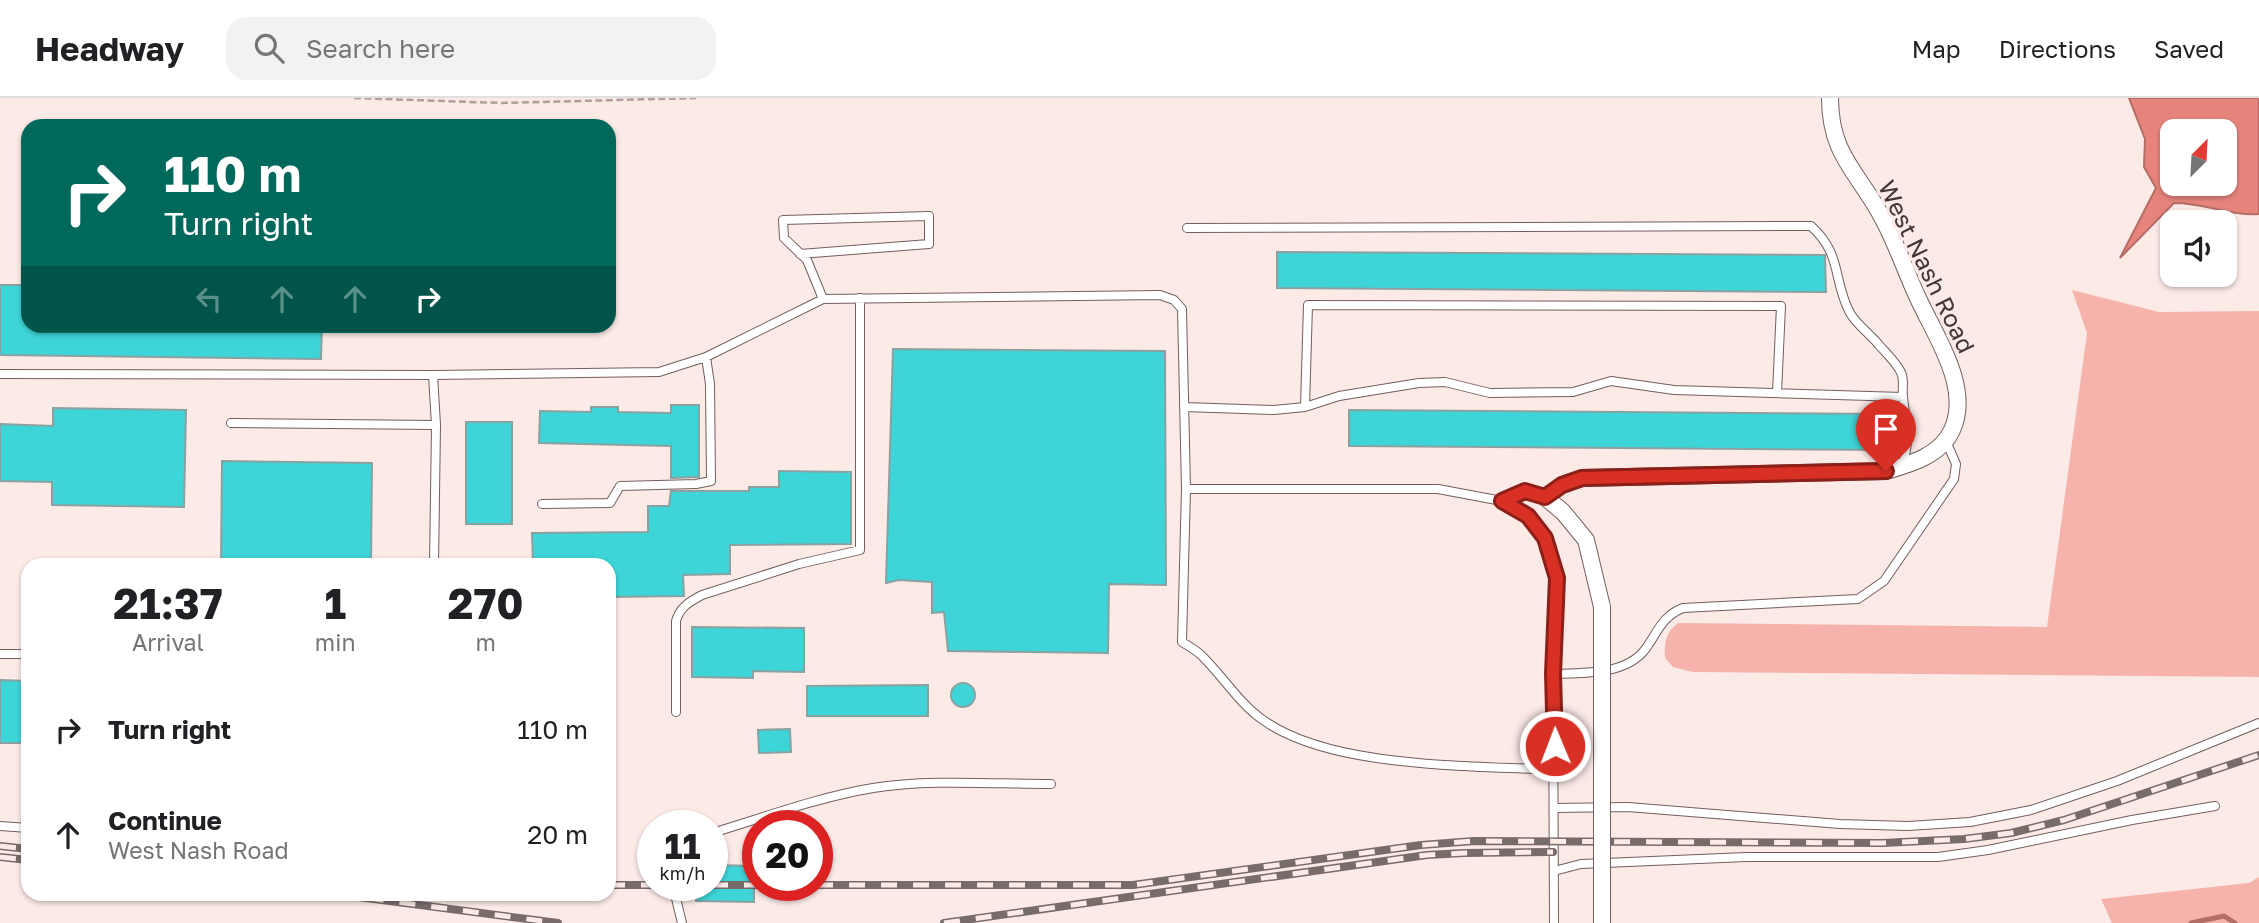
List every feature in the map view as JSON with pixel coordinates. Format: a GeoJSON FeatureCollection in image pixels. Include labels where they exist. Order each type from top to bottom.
{"type":"FeatureCollection","features":[{"type":"Feature","properties":{"kind":"street","name":"West Nash Road"},"geometry":{"type":"LineString","coordinates":[[1829,98],[1830,118],[1841,155],[1882,217],[1951,364],[1958,399],[1953,429],[1945,441]]}},
{"type":"Feature","properties":{"kind":"street"},"geometry":{"type":"LineString","coordinates":[[1602,923],[1602,607],[1586,540],[1563,512],[1545,497],[1562,485],[1582,478],[1868,472],[1902,466],[1925,458],[1945,441]]}},
{"type":"Feature","properties":{"kind":"lane"},"geometry":{"type":"LineString","coordinates":[[800,254],[929,244],[929,216],[783,220],[784,237],[800,254],[807,260],[823,299]]}},
{"type":"Feature","properties":{"kind":"lane"},"geometry":{"type":"LineString","coordinates":[[1187,228],[1811,226],[1825,238],[1838,270],[1840,292],[1852,315],[1902,374],[1908,425],[1908,449],[1902,466]]}},
{"type":"Feature","properties":{"kind":"lane"},"geometry":{"type":"LineString","coordinates":[[0,374],[433,375],[659,372],[706,357],[823,299],[1160,295],[1174,300],[1182,309],[1186,489],[1182,642],[1203,656],[1261,719],[1305,743],[1339,752],[1421,762],[1555,770]]}},
{"type":"Feature","properties":{"kind":"lane"},"geometry":{"type":"LineString","coordinates":[[676,712],[676,621],[679,612],[687,603],[702,595],[799,564],[860,550],[860,298]]}},
{"type":"Feature","properties":{"kind":"lane"},"geometry":{"type":"LineString","coordinates":[[1305,407],[1308,306],[1781,306],[1777,393]]}},
{"type":"Feature","properties":{"kind":"lane"},"geometry":{"type":"LineString","coordinates":[[542,504],[610,503],[620,486],[696,484],[711,481],[710,384],[706,357]]}},
{"type":"Feature","properties":{"kind":"lane"},"geometry":{"type":"LineString","coordinates":[[433,375],[436,425],[434,558]]}},
{"type":"Feature","properties":{"kind":"lane"},"geometry":{"type":"LineString","coordinates":[[1184,407],[1274,410],[1305,407],[1339,396],[1419,383],[1445,382],[1490,393],[1573,393],[1611,381],[1674,390],[1903,397]]}},
{"type":"Feature","properties":{"kind":"lane"},"geometry":{"type":"LineString","coordinates":[[231,424],[436,425]]}},
{"type":"Feature","properties":{"kind":"lane"},"geometry":{"type":"LineString","coordinates":[[1553,674],[1582,673],[1623,665],[1643,652],[1663,620],[1683,608],[1858,599],[1884,580],[1954,479],[1956,464],[1945,441]]}},
{"type":"Feature","properties":{"kind":"lane"},"geometry":{"type":"LineString","coordinates":[[1186,489],[1438,489],[1502,501],[1528,516],[1545,538],[1557,578],[1553,674],[1554,923]]}},
{"type":"Feature","properties":{"kind":"lane"},"geometry":{"type":"LineString","coordinates":[[1502,501],[1525,491],[1545,497]]}},
{"type":"Feature","properties":{"kind":"lane"},"geometry":{"type":"LineString","coordinates":[[0,654],[21,654]]}},
{"type":"Feature","properties":{"kind":"lane"},"geometry":{"type":"LineString","coordinates":[[1554,808],[1628,807],[1908,826],[1970,822],[2031,810],[2056,802],[2259,723]]}},
{"type":"Feature","properties":{"kind":"lane"},"geometry":{"type":"LineString","coordinates":[[728,828],[841,794],[876,787],[1051,784]]}},
{"type":"Feature","properties":{"kind":"lane"},"geometry":{"type":"LineString","coordinates":[[1553,871],[1581,864],[1746,857],[1938,857],[1988,850],[2215,806]]}},
{"type":"Feature","properties":{"kind":"lane"},"geometry":{"type":"LineString","coordinates":[[0,826],[21,828]]}},
{"type":"Feature","properties":{"kind":"lane"},"geometry":{"type":"LineString","coordinates":[[677,901],[682,923]]}},
{"type":"Feature","properties":{"kind":"path"},"geometry":{"type":"LineString","coordinates":[[354,98],[502,103],[696,98]]}},
{"type":"Feature","properties":{"kind":"shaded area"},"geometry":{"type":"Polygon","coordinates":[[[2129,98],[2259,98],[2259,214],[2174,203],[2167,210],[2160,210],[2160,217],[2120,258],[2156,188],[2144,167],[2145,139],[2129,98]]]}},
{"type":"Feature","properties":{"kind":"shaded area"},"geometry":{"type":"Polygon","coordinates":[[[2072,290],[2159,312],[2259,311],[2259,677],[1693,672],[1673,667],[1665,658],[1665,647],[1668,634],[1678,623],[2047,627],[2087,333],[2072,290]]]}},
{"type":"Feature","properties":{"kind":"shaded area"},"geometry":{"type":"Polygon","coordinates":[[[2259,877],[2259,923],[2112,923],[2101,899],[2249,883],[2259,877]]]}},
{"type":"Feature","properties":{"kind":"building"},"geometry":{"type":"Polygon","coordinates":[[[1277,252],[1825,255],[1826,292],[1277,288],[1277,252]]]}},
{"type":"Feature","properties":{"kind":"building"},"geometry":{"type":"Polygon","coordinates":[[[0,285],[21,285],[21,333],[322,333],[321,359],[0,355],[0,285]]]}},
{"type":"Feature","properties":{"kind":"building"},"geometry":{"type":"Polygon","coordinates":[[[893,349],[1165,351],[1166,585],[1109,584],[1108,653],[948,651],[944,612],[932,613],[932,582],[899,580],[886,583],[893,349]]]}},
{"type":"Feature","properties":{"kind":"building"},"geometry":{"type":"Polygon","coordinates":[[[671,405],[699,405],[699,477],[671,478],[671,446],[539,443],[540,411],[591,412],[591,407],[618,407],[618,412],[671,413],[671,405]]]}},
{"type":"Feature","properties":{"kind":"building"},"geometry":{"type":"Polygon","coordinates":[[[53,408],[186,410],[184,507],[52,505],[52,482],[0,481],[0,424],[53,426],[53,408]]]}},
{"type":"Feature","properties":{"kind":"building"},"geometry":{"type":"Polygon","coordinates":[[[1349,410],[1891,414],[1891,450],[1349,446],[1349,410]]]}},
{"type":"Feature","properties":{"kind":"building"},"geometry":{"type":"Polygon","coordinates":[[[466,422],[512,422],[512,524],[466,524],[466,422]]]}},
{"type":"Feature","properties":{"kind":"building"},"geometry":{"type":"Polygon","coordinates":[[[222,461],[372,463],[371,558],[221,558],[222,461]]]}},
{"type":"Feature","properties":{"kind":"building"},"geometry":{"type":"Polygon","coordinates":[[[779,471],[851,472],[851,544],[730,545],[730,574],[683,575],[684,596],[616,597],[616,558],[533,558],[532,533],[648,532],[648,506],[669,506],[671,491],[749,491],[749,487],[779,487],[779,471]]]}},
{"type":"Feature","properties":{"kind":"building"},"geometry":{"type":"Polygon","coordinates":[[[692,627],[804,628],[804,672],[753,671],[753,678],[692,677],[692,627]]]}},
{"type":"Feature","properties":{"kind":"building"},"geometry":{"type":"Polygon","coordinates":[[[0,680],[21,681],[21,743],[0,743],[0,680]]]}},
{"type":"Feature","properties":{"kind":"building"},"geometry":{"type":"Polygon","coordinates":[[[963,683],[971,687],[975,695],[971,703],[963,707],[955,703],[951,695],[955,687],[963,683]]]}},
{"type":"Feature","properties":{"kind":"building"},"geometry":{"type":"Polygon","coordinates":[[[928,685],[928,716],[807,716],[807,686],[928,685]]]}},
{"type":"Feature","properties":{"kind":"building"},"geometry":{"type":"Polygon","coordinates":[[[790,729],[791,752],[759,753],[758,730],[790,729]]]}},
{"type":"Feature","properties":{"kind":"building"},"geometry":{"type":"Polygon","coordinates":[[[728,865],[742,866],[742,901],[754,902],[696,901],[728,901],[728,865]]]}},
{"type":"Feature","properties":{"kind":"waterway"},"geometry":{"type":"LineString","coordinates":[[2191,923],[2224,916],[2235,923]]}},
{"type":"Feature","properties":{"kind":"railway"},"geometry":{"type":"LineString","coordinates":[[833,885],[1133,885],[1421,845],[1474,841],[1883,843],[1964,839],[2011,833],[2064,820],[2259,755]]}},
{"type":"Feature","properties":{"kind":"railway"},"geometry":{"type":"LineString","coordinates":[[0,846],[21,848]]}},
{"type":"Feature","properties":{"kind":"railway"},"geometry":{"type":"LineString","coordinates":[[944,923],[1427,855],[1553,852]]}},
{"type":"Feature","properties":{"kind":"railway"},"geometry":{"type":"LineString","coordinates":[[0,857],[21,859]]}},
{"type":"Feature","properties":{"kind":"railway"},"geometry":{"type":"LineString","coordinates":[[616,885],[637,885]]}},
{"type":"Feature","properties":{"kind":"railway"},"geometry":{"type":"LineString","coordinates":[[728,885],[742,885]]}},
{"type":"Feature","properties":{"kind":"railway"},"geometry":{"type":"LineString","coordinates":[[390,901],[558,923]]}},
{"type":"Feature","properties":{"kind":"route"},"geometry":{"type":"LineString","coordinates":[[1555,746],[1553,674],[1557,578],[1545,538],[1528,516],[1502,501],[1525,491],[1545,497],[1562,485],[1582,478],[1886,471]]}}]}
